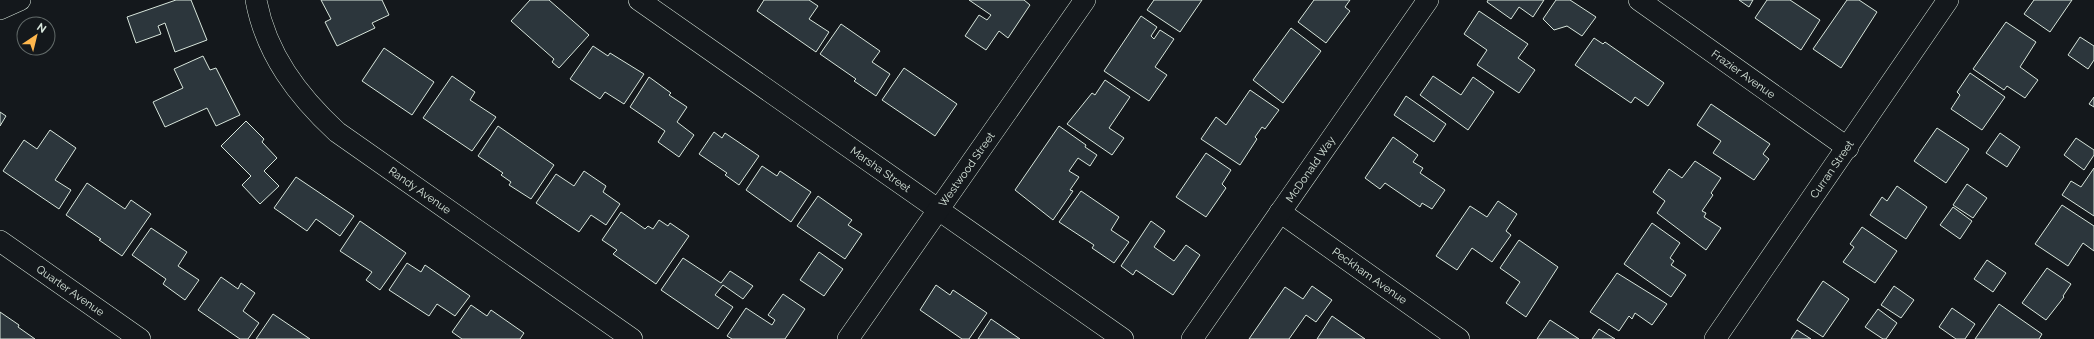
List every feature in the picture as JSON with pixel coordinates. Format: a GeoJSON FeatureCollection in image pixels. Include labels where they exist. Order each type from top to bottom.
{"type":"FeatureCollection","features":[{"type":"Feature","properties":{"kind":"street"},"geometry":{"type":"LineString","coordinates":[[0,9],[20,0]]}},
{"type":"Feature","properties":{"kind":"street","name":"Randy Avenue"},"geometry":{"type":"LineString","coordinates":[[256,0],[259,15],[272,49],[290,81],[313,110],[332,128],[632,339]]}},
{"type":"Feature","properties":{"kind":"street","name":"Marsha Street"},"geometry":{"type":"LineString","coordinates":[[639,0],[1123,339]]}},
{"type":"Feature","properties":{"kind":"street","name":"Westwood Street"},"geometry":{"type":"LineString","coordinates":[[848,339],[1085,0]]}},
{"type":"Feature","properties":{"kind":"street","name":"McDonald Way"},"geometry":{"type":"LineString","coordinates":[[1192,339],[1428,0]]}},
{"type":"Feature","properties":{"kind":"street","name":"Frazier Avenue"},"geometry":{"type":"LineString","coordinates":[[1639,0],[1848,148]]}},
{"type":"Feature","properties":{"kind":"street","name":"Curran Street"},"geometry":{"type":"LineString","coordinates":[[1715,339],[1848,148],[1948,0]]}},
{"type":"Feature","properties":{"kind":"street","name":"Peckham Avenue"},"geometry":{"type":"LineString","coordinates":[[1280,212],[1459,339]]}},
{"type":"Feature","properties":{"kind":"street","name":"Quarter Avenue"},"geometry":{"type":"LineString","coordinates":[[0,241],[140,339]]}},
{"type":"Feature","properties":{"kind":"building"},"geometry":{"type":"Polygon","coordinates":[[[176,0],[191,0],[207,40],[175,52],[165,23],[158,26],[161,34],[136,43],[127,17],[176,0]]]}},
{"type":"Feature","properties":{"kind":"building"},"geometry":{"type":"Polygon","coordinates":[[[321,0],[382,0],[389,15],[372,23],[375,28],[337,46],[325,22],[331,19],[321,0]]]}},
{"type":"Feature","properties":{"kind":"building"},"geometry":{"type":"Polygon","coordinates":[[[530,0],[549,0],[589,35],[559,68],[552,62],[554,59],[511,21],[530,0]]]}},
{"type":"Feature","properties":{"kind":"building"},"geometry":{"type":"Polygon","coordinates":[[[764,0],[809,0],[818,6],[809,19],[829,32],[816,52],[757,11],[764,0]]]}},
{"type":"Feature","properties":{"kind":"building"},"geometry":{"type":"Polygon","coordinates":[[[969,0],[1024,0],[1030,5],[1008,38],[999,31],[986,50],[965,36],[979,15],[987,20],[991,15],[969,0]]]}},
{"type":"Feature","properties":{"kind":"building"},"geometry":{"type":"Polygon","coordinates":[[[1154,0],[1202,0],[1180,32],[1147,10],[1154,0]]]}},
{"type":"Feature","properties":{"kind":"building"},"geometry":{"type":"Polygon","coordinates":[[[1314,0],[1350,0],[1345,7],[1350,11],[1326,43],[1298,22],[1314,0]]]}},
{"type":"Feature","properties":{"kind":"building"},"geometry":{"type":"Polygon","coordinates":[[[1488,0],[1544,0],[1533,17],[1519,7],[1511,19],[1487,2],[1488,0]]]}},
{"type":"Feature","properties":{"kind":"building"},"geometry":{"type":"Polygon","coordinates":[[[1556,0],[1570,0],[1596,17],[1582,36],[1567,26],[1554,30],[1543,19],[1556,0]]]}},
{"type":"Feature","properties":{"kind":"building"},"geometry":{"type":"Polygon","coordinates":[[[1739,0],[1753,0],[1749,7],[1739,0]]]}},
{"type":"Feature","properties":{"kind":"building"},"geometry":{"type":"Polygon","coordinates":[[[1767,0],[1790,0],[1820,20],[1801,50],[1755,18],[1767,0]]]}},
{"type":"Feature","properties":{"kind":"building"},"geometry":{"type":"Polygon","coordinates":[[[1847,0],[1859,0],[1877,12],[1841,68],[1813,49],[1847,0]]]}},
{"type":"Feature","properties":{"kind":"building"},"geometry":{"type":"Polygon","coordinates":[[[2034,0],[2072,0],[2050,32],[2024,14],[2034,0]]]}},
{"type":"Feature","properties":{"kind":"building"},"geometry":{"type":"Polygon","coordinates":[[[1479,11],[1528,44],[1518,58],[1535,70],[1519,93],[1477,65],[1487,50],[1464,34],[1479,11]]]}},
{"type":"Feature","properties":{"kind":"building"},"geometry":{"type":"Polygon","coordinates":[[[1141,16],[1157,27],[1151,36],[1154,39],[1160,30],[1174,39],[1155,67],[1167,75],[1149,101],[1104,71],[1141,16]]]}},
{"type":"Feature","properties":{"kind":"building"},"geometry":{"type":"Polygon","coordinates":[[[2006,22],[2036,42],[2020,67],[2038,80],[2025,98],[2007,86],[2004,90],[1973,69],[2006,22]]]}},
{"type":"Feature","properties":{"kind":"building"},"geometry":{"type":"Polygon","coordinates":[[[841,24],[880,51],[872,62],[890,74],[876,96],[854,81],[856,79],[820,54],[841,24]]]}},
{"type":"Feature","properties":{"kind":"building"},"geometry":{"type":"Polygon","coordinates":[[[1291,28],[1321,51],[1283,103],[1253,80],[1291,28]]]}},
{"type":"Feature","properties":{"kind":"building"},"geometry":{"type":"Polygon","coordinates":[[[2080,37],[2094,46],[2094,60],[2088,69],[2068,55],[2080,37]]]}},
{"type":"Feature","properties":{"kind":"building"},"geometry":{"type":"Polygon","coordinates":[[[1594,38],[1603,44],[1605,42],[1664,83],[1648,106],[1635,97],[1631,103],[1575,65],[1594,38]]]}},
{"type":"Feature","properties":{"kind":"building"},"geometry":{"type":"Polygon","coordinates":[[[593,46],[608,56],[610,53],[644,74],[624,104],[605,92],[600,99],[570,79],[593,46]]]}},
{"type":"Feature","properties":{"kind":"building"},"geometry":{"type":"Polygon","coordinates":[[[384,48],[434,82],[412,115],[362,81],[384,48]]]}},
{"type":"Feature","properties":{"kind":"building"},"geometry":{"type":"Polygon","coordinates":[[[203,56],[210,70],[216,68],[240,115],[216,126],[207,108],[165,127],[153,102],[183,88],[174,69],[203,56]]]}},
{"type":"Feature","properties":{"kind":"building"},"geometry":{"type":"Polygon","coordinates":[[[904,68],[957,104],[935,136],[882,100],[904,68]]]}},
{"type":"Feature","properties":{"kind":"building"},"geometry":{"type":"Polygon","coordinates":[[[1970,73],[2005,97],[1982,130],[1951,109],[1960,95],[1957,92],[1970,73]]]}},
{"type":"Feature","properties":{"kind":"building"},"geometry":{"type":"Polygon","coordinates":[[[452,76],[475,92],[470,100],[496,117],[472,151],[423,118],[452,76]]]}},
{"type":"Feature","properties":{"kind":"building"},"geometry":{"type":"Polygon","coordinates":[[[1433,76],[1461,95],[1473,77],[1494,92],[1468,130],[1420,95],[1433,76]]]}},
{"type":"Feature","properties":{"kind":"building"},"geometry":{"type":"Polygon","coordinates":[[[649,77],[671,93],[669,95],[687,107],[677,122],[694,135],[679,157],[658,142],[665,131],[630,107],[649,77]]]}},
{"type":"Feature","properties":{"kind":"building"},"geometry":{"type":"Polygon","coordinates":[[[1105,80],[1130,97],[1109,128],[1124,138],[1112,155],[1067,124],[1092,93],[1095,95],[1105,80]]]}},
{"type":"Feature","properties":{"kind":"building"},"geometry":{"type":"Polygon","coordinates":[[[1250,90],[1279,110],[1265,129],[1262,127],[1255,137],[1257,139],[1240,165],[1201,139],[1216,117],[1226,125],[1250,90]]]}},
{"type":"Feature","properties":{"kind":"building"},"geometry":{"type":"Polygon","coordinates":[[[1406,96],[1446,124],[1434,142],[1394,115],[1406,96]]]}},
{"type":"Feature","properties":{"kind":"building"},"geometry":{"type":"Polygon","coordinates":[[[2094,97],[2094,107],[2089,104],[2094,97]]]}},
{"type":"Feature","properties":{"kind":"building"},"geometry":{"type":"Polygon","coordinates":[[[1711,104],[1770,144],[1763,154],[1769,159],[1754,180],[1713,153],[1721,141],[1697,125],[1711,104]]]}},
{"type":"Feature","properties":{"kind":"building"},"geometry":{"type":"Polygon","coordinates":[[[0,112],[6,116],[0,126],[0,112]]]}},
{"type":"Feature","properties":{"kind":"building"},"geometry":{"type":"Polygon","coordinates":[[[246,121],[264,139],[262,142],[277,158],[264,171],[279,186],[260,204],[242,185],[251,176],[221,146],[246,121]]]}},
{"type":"Feature","properties":{"kind":"building"},"geometry":{"type":"Polygon","coordinates":[[[498,126],[554,165],[531,199],[509,185],[511,182],[501,175],[503,173],[478,156],[498,126]]]}},
{"type":"Feature","properties":{"kind":"building"},"geometry":{"type":"Polygon","coordinates":[[[1059,126],[1086,145],[1085,147],[1097,155],[1090,166],[1078,158],[1069,171],[1079,177],[1070,190],[1073,191],[1053,220],[1015,190],[1059,126]]]}},
{"type":"Feature","properties":{"kind":"building"},"geometry":{"type":"Polygon","coordinates":[[[1937,128],[1969,149],[1946,183],[1914,161],[1937,128]]]}},
{"type":"Feature","properties":{"kind":"building"},"geometry":{"type":"Polygon","coordinates":[[[50,130],[76,148],[55,180],[71,190],[59,209],[3,171],[24,140],[37,149],[50,130]]]}},
{"type":"Feature","properties":{"kind":"building"},"geometry":{"type":"Polygon","coordinates":[[[714,132],[722,138],[725,133],[759,156],[739,185],[725,175],[727,173],[699,154],[714,132]]]}},
{"type":"Feature","properties":{"kind":"building"},"geometry":{"type":"Polygon","coordinates":[[[2000,133],[2020,147],[2007,167],[1986,153],[2000,133]]]}},
{"type":"Feature","properties":{"kind":"building"},"geometry":{"type":"Polygon","coordinates":[[[1393,137],[1418,155],[1413,162],[1423,168],[1420,173],[1445,190],[1432,209],[1422,203],[1420,207],[1385,183],[1380,189],[1365,178],[1393,137]]]}},
{"type":"Feature","properties":{"kind":"building"},"geometry":{"type":"Polygon","coordinates":[[[2076,138],[2094,150],[2094,155],[2084,170],[2064,155],[2076,138]]]}},
{"type":"Feature","properties":{"kind":"building"},"geometry":{"type":"Polygon","coordinates":[[[1206,153],[1231,170],[1222,184],[1226,188],[1206,217],[1176,197],[1206,153]]]}},
{"type":"Feature","properties":{"kind":"building"},"geometry":{"type":"Polygon","coordinates":[[[1695,161],[1721,178],[1711,193],[1713,195],[1702,211],[1706,213],[1704,217],[1721,228],[1706,250],[1657,213],[1665,201],[1653,192],[1669,169],[1682,178],[1695,161]]]}},
{"type":"Feature","properties":{"kind":"building"},"geometry":{"type":"Polygon","coordinates":[[[762,166],[777,176],[780,171],[811,192],[791,222],[746,190],[762,166]]]}},
{"type":"Feature","properties":{"kind":"building"},"geometry":{"type":"Polygon","coordinates":[[[2094,168],[2094,216],[2062,195],[2071,181],[2081,187],[2094,168]]]}},
{"type":"Feature","properties":{"kind":"building"},"geometry":{"type":"Polygon","coordinates":[[[584,171],[606,186],[603,192],[620,204],[606,225],[591,215],[579,232],[536,203],[556,174],[574,186],[584,171]]]}},
{"type":"Feature","properties":{"kind":"building"},"geometry":{"type":"Polygon","coordinates":[[[296,177],[354,216],[340,236],[316,219],[307,231],[274,208],[296,177]]]}},
{"type":"Feature","properties":{"kind":"building"},"geometry":{"type":"Polygon","coordinates":[[[87,183],[125,209],[131,200],[151,214],[122,256],[99,240],[101,239],[66,215],[87,183]]]}},
{"type":"Feature","properties":{"kind":"building"},"geometry":{"type":"Polygon","coordinates":[[[1967,184],[1987,198],[1973,218],[1953,205],[1967,184]]]}},
{"type":"Feature","properties":{"kind":"building"},"geometry":{"type":"Polygon","coordinates":[[[1897,186],[1927,207],[1906,239],[1870,215],[1882,197],[1887,201],[1897,186]]]}},
{"type":"Feature","properties":{"kind":"building"},"geometry":{"type":"Polygon","coordinates":[[[1081,191],[1119,217],[1111,230],[1129,242],[1114,263],[1092,248],[1094,245],[1059,222],[1081,191]]]}},
{"type":"Feature","properties":{"kind":"building"},"geometry":{"type":"Polygon","coordinates":[[[818,196],[852,220],[848,225],[862,234],[845,259],[797,226],[818,196]]]}},
{"type":"Feature","properties":{"kind":"building"},"geometry":{"type":"Polygon","coordinates":[[[1498,201],[1517,214],[1506,231],[1511,235],[1492,262],[1472,248],[1457,270],[1436,256],[1470,206],[1487,217],[1498,201]]]}},
{"type":"Feature","properties":{"kind":"building"},"geometry":{"type":"Polygon","coordinates":[[[2062,205],[2094,226],[2094,251],[2083,243],[2068,266],[2035,244],[2062,205]]]}},
{"type":"Feature","properties":{"kind":"building"},"geometry":{"type":"Polygon","coordinates":[[[1953,207],[1972,221],[1960,239],[1940,225],[1953,207]]]}},
{"type":"Feature","properties":{"kind":"building"},"geometry":{"type":"Polygon","coordinates":[[[621,212],[645,229],[648,226],[653,229],[659,220],[668,226],[670,223],[689,236],[656,284],[613,254],[617,250],[602,240],[621,212]]]}},
{"type":"Feature","properties":{"kind":"building"},"geometry":{"type":"Polygon","coordinates":[[[360,221],[406,253],[380,290],[366,280],[372,272],[340,251],[360,221]]]}},
{"type":"Feature","properties":{"kind":"building"},"geometry":{"type":"Polygon","coordinates":[[[1151,221],[1165,231],[1154,247],[1174,261],[1186,245],[1200,255],[1173,295],[1136,270],[1133,275],[1121,266],[1151,221]]]}},
{"type":"Feature","properties":{"kind":"building"},"geometry":{"type":"Polygon","coordinates":[[[1652,223],[1680,243],[1670,258],[1674,261],[1671,265],[1686,275],[1671,297],[1624,264],[1652,223]]]}},
{"type":"Feature","properties":{"kind":"building"},"geometry":{"type":"Polygon","coordinates":[[[1862,227],[1897,251],[1875,283],[1843,262],[1854,247],[1850,244],[1862,227]]]}},
{"type":"Feature","properties":{"kind":"building"},"geometry":{"type":"Polygon","coordinates":[[[151,228],[187,252],[178,266],[199,280],[185,300],[163,284],[166,279],[132,255],[151,228]]]}},
{"type":"Feature","properties":{"kind":"building"},"geometry":{"type":"Polygon","coordinates":[[[1519,240],[1558,267],[1526,317],[1506,303],[1520,282],[1500,268],[1519,240]]]}},
{"type":"Feature","properties":{"kind":"building"},"geometry":{"type":"Polygon","coordinates":[[[819,252],[843,269],[824,296],[800,280],[819,252]]]}},
{"type":"Feature","properties":{"kind":"building"},"geometry":{"type":"Polygon","coordinates":[[[683,258],[721,283],[730,271],[753,286],[743,299],[723,285],[715,295],[733,307],[718,329],[661,290],[683,258]]]}},
{"type":"Feature","properties":{"kind":"building"},"geometry":{"type":"Polygon","coordinates":[[[1987,260],[2006,273],[1993,292],[1974,279],[1987,260]]]}},
{"type":"Feature","properties":{"kind":"building"},"geometry":{"type":"Polygon","coordinates":[[[407,263],[421,272],[425,265],[470,296],[455,316],[437,304],[429,316],[389,290],[407,263]]]}},
{"type":"Feature","properties":{"kind":"building"},"geometry":{"type":"Polygon","coordinates":[[[2047,268],[2071,284],[2063,296],[2064,297],[2046,320],[2022,303],[2047,268]]]}},
{"type":"Feature","properties":{"kind":"building"},"geometry":{"type":"Polygon","coordinates":[[[1617,273],[1667,304],[1652,325],[1635,313],[1632,319],[1629,316],[1619,331],[1590,312],[1617,273]]]}},
{"type":"Feature","properties":{"kind":"building"},"geometry":{"type":"Polygon","coordinates":[[[221,277],[238,289],[241,283],[255,293],[243,311],[259,323],[248,339],[240,339],[198,310],[221,277]]]}},
{"type":"Feature","properties":{"kind":"building"},"geometry":{"type":"Polygon","coordinates":[[[1823,281],[1849,299],[1823,337],[1797,320],[1823,281]]]}},
{"type":"Feature","properties":{"kind":"building"},"geometry":{"type":"Polygon","coordinates":[[[936,285],[950,295],[953,290],[987,313],[969,339],[962,339],[920,310],[936,285]]]}},
{"type":"Feature","properties":{"kind":"building"},"geometry":{"type":"Polygon","coordinates":[[[1312,286],[1332,300],[1316,322],[1306,315],[1289,339],[1249,339],[1285,287],[1303,299],[1312,286]]]}},
{"type":"Feature","properties":{"kind":"building"},"geometry":{"type":"Polygon","coordinates":[[[1894,286],[1914,300],[1901,318],[1881,305],[1894,286]]]}},
{"type":"Feature","properties":{"kind":"building"},"geometry":{"type":"Polygon","coordinates":[[[783,294],[805,309],[785,339],[732,339],[727,336],[746,308],[772,325],[775,320],[768,315],[783,294]]]}},
{"type":"Feature","properties":{"kind":"building"},"geometry":{"type":"Polygon","coordinates":[[[1999,304],[2042,334],[2039,339],[1975,339],[1999,304]]]}},
{"type":"Feature","properties":{"kind":"building"},"geometry":{"type":"Polygon","coordinates":[[[471,305],[487,316],[491,310],[524,333],[520,339],[462,339],[452,332],[471,305]]]}},
{"type":"Feature","properties":{"kind":"building"},"geometry":{"type":"Polygon","coordinates":[[[1952,308],[1975,324],[1965,339],[1956,339],[1939,327],[1952,308]]]}},
{"type":"Feature","properties":{"kind":"building"},"geometry":{"type":"Polygon","coordinates":[[[1878,309],[1897,323],[1886,339],[1883,339],[1865,327],[1878,309]]]}},
{"type":"Feature","properties":{"kind":"building"},"geometry":{"type":"Polygon","coordinates":[[[0,312],[19,325],[18,327],[35,339],[0,339],[0,312]]]}},
{"type":"Feature","properties":{"kind":"building"},"geometry":{"type":"Polygon","coordinates":[[[273,314],[310,339],[256,339],[273,314]]]}},
{"type":"Feature","properties":{"kind":"building"},"geometry":{"type":"Polygon","coordinates":[[[1332,316],[1352,330],[1365,339],[1317,339],[1332,316]]]}},
{"type":"Feature","properties":{"kind":"building"},"geometry":{"type":"Polygon","coordinates":[[[991,319],[1020,339],[978,339],[991,319]]]}},
{"type":"Feature","properties":{"kind":"building"},"geometry":{"type":"Polygon","coordinates":[[[1550,320],[1579,339],[1537,339],[1550,320]]]}},
{"type":"Feature","properties":{"kind":"building"},"geometry":{"type":"Polygon","coordinates":[[[1599,329],[1615,339],[1592,339],[1599,329]]]}},
{"type":"Feature","properties":{"kind":"building"},"geometry":{"type":"Polygon","coordinates":[[[1797,330],[1811,339],[1791,339],[1797,330]]]}}]}
